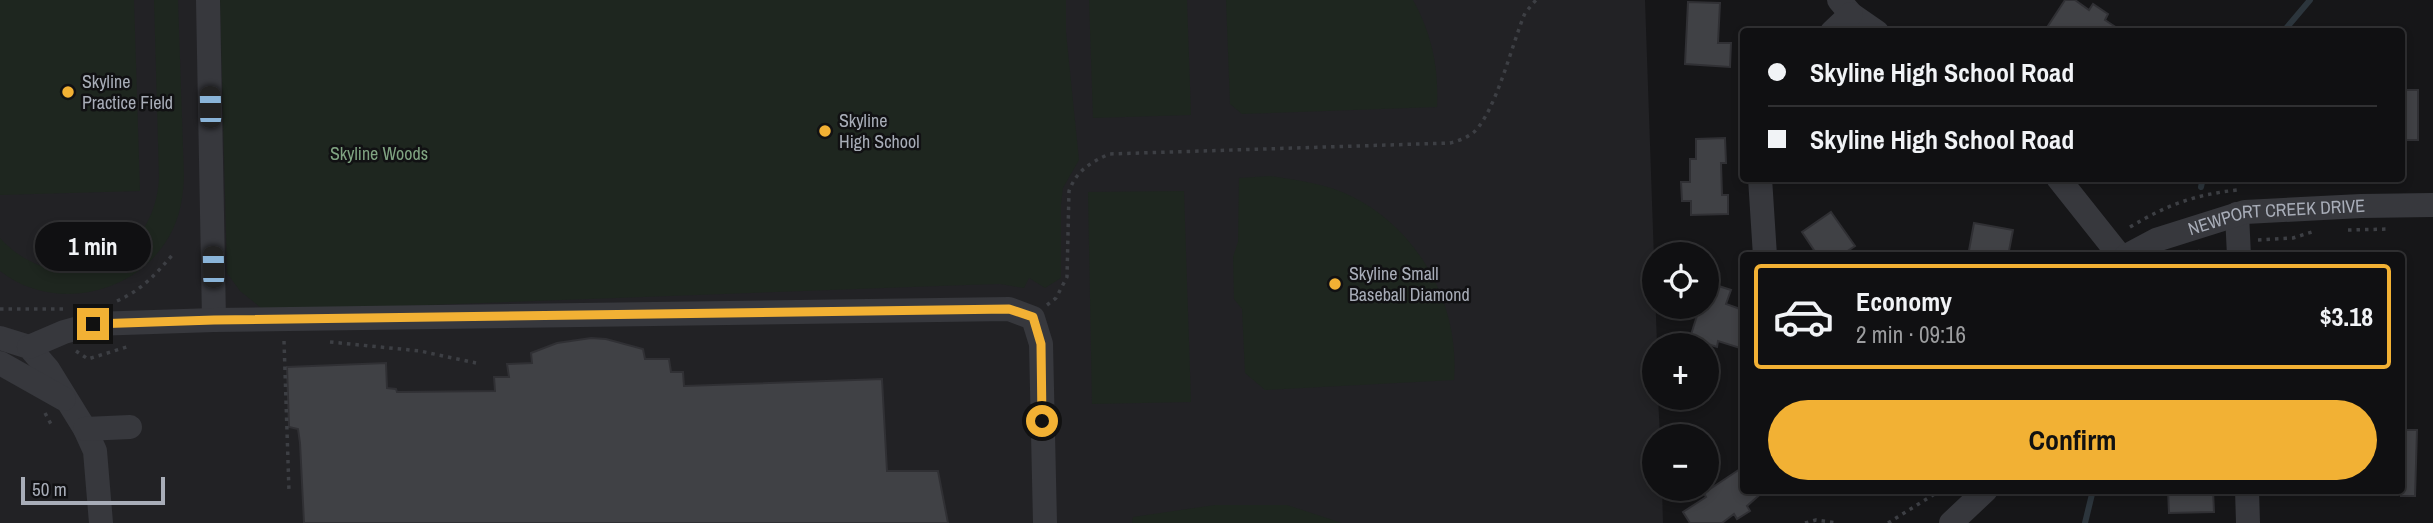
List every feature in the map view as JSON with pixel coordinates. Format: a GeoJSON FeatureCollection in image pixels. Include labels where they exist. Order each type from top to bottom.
{"type":"FeatureCollection","features":[{"type":"Feature","properties":{"kind":"street"},"geometry":{"type":"LineString","coordinates":[[208,0],[214,320]]}},
{"type":"Feature","properties":{"kind":"street"},"geometry":{"type":"LineString","coordinates":[[1834,28],[1845,7],[1872,28]]}},
{"type":"Feature","properties":{"kind":"street"},"geometry":{"type":"LineString","coordinates":[[1760,182],[1765,252]]}},
{"type":"Feature","properties":{"kind":"street"},"geometry":{"type":"LineString","coordinates":[[2061,182],[2117,252]]}},
{"type":"Feature","properties":{"kind":"street","name":"NEWPORT CREEK DRIVE"},"geometry":{"type":"LineString","coordinates":[[2134,252],[2156,240],[2238,214],[2361,206],[2433,205]]}},
{"type":"Feature","properties":{"kind":"street"},"geometry":{"type":"LineString","coordinates":[[2238,214],[2239,248]]}},
{"type":"Feature","properties":{"kind":"street"},"geometry":{"type":"LineString","coordinates":[[29,348],[68,330],[93,324],[1009,309],[1033,317],[1041,344],[1045,523]]}},
{"type":"Feature","properties":{"kind":"street"},"geometry":{"type":"LineString","coordinates":[[0,338],[29,348],[48,369],[85,429],[95,451],[101,523]]}},
{"type":"Feature","properties":{"kind":"street"},"geometry":{"type":"LineString","coordinates":[[0,363],[68,401]]}},
{"type":"Feature","properties":{"kind":"street"},"geometry":{"type":"LineString","coordinates":[[85,429],[130,426]]}},
{"type":"Feature","properties":{"kind":"street"},"geometry":{"type":"LineString","coordinates":[[1951,523],[1982,494]]}},
{"type":"Feature","properties":{"kind":"street"},"geometry":{"type":"LineString","coordinates":[[2247,494],[2248,523]]}},
{"type":"Feature","properties":{"kind":"path"},"geometry":{"type":"LineString","coordinates":[[1033,317],[1056,298],[1067,277],[1069,191],[1073,180],[1087,164],[1109,154],[1450,144],[1461,140],[1472,134],[1488,114],[1525,13],[1536,0]]}},
{"type":"Feature","properties":{"kind":"path"},"geometry":{"type":"LineString","coordinates":[[2342,230],[2394,229]]}},
{"type":"Feature","properties":{"kind":"path"},"geometry":{"type":"LineString","coordinates":[[2200,252],[2218,245],[2239,248],[2316,231]]}},
{"type":"Feature","properties":{"kind":"path"},"geometry":{"type":"LineString","coordinates":[[110,304],[147,284],[174,253]]}},
{"type":"Feature","properties":{"kind":"path"},"geometry":{"type":"LineString","coordinates":[[0,309],[66,309]]}},
{"type":"Feature","properties":{"kind":"path"},"geometry":{"type":"LineString","coordinates":[[289,491],[284,341],[296,341]]}},
{"type":"Feature","properties":{"kind":"path"},"geometry":{"type":"LineString","coordinates":[[320,341],[420,351],[476,363]]}},
{"type":"Feature","properties":{"kind":"path"},"geometry":{"type":"LineString","coordinates":[[72,345],[88,359],[129,346],[142,345]]}},
{"type":"Feature","properties":{"kind":"path"},"geometry":{"type":"LineString","coordinates":[[1888,523],[1935,494]]}},
{"type":"Feature","properties":{"kind":"path"},"geometry":{"type":"LineString","coordinates":[[1805,523],[1816,520],[1838,523]]}},
{"type":"Feature","properties":{"kind":"shaded area","name":"Skyline High School"},"geometry":{"type":"Polygon","coordinates":[[[0,0],[1645,0],[1653,242],[1642,242],[1642,319],[1656,319],[1657,333],[1642,333],[1642,410],[1659,410],[1659,424],[1642,424],[1642,501],[1662,501],[1663,523],[0,523],[0,0]]]}},
{"type":"Feature","properties":{"kind":"green space","name":"Skyline Practice Field"},"geometry":{"type":"Polygon","coordinates":[[[0,0],[134,0],[140,191],[0,195],[0,0]]]}},
{"type":"Feature","properties":{"kind":"green space"},"geometry":{"type":"Polygon","coordinates":[[[154,0],[178,0],[184,177],[181,203],[173,229],[159,251],[141,269],[120,282],[71,294],[46,292],[22,284],[0,271],[0,238],[24,258],[49,268],[75,270],[100,265],[122,252],[141,233],[153,208],[159,178],[154,0]]]}},
{"type":"Feature","properties":{"kind":"green space","name":"Skyline Woods"},"geometry":{"type":"Polygon","coordinates":[[[220,0],[1066,0],[1066,32],[1079,160],[1063,188],[1061,278],[1045,288],[1029,278],[1024,288],[1000,284],[966,285],[265,311],[240,291],[227,273],[220,0]]]}},
{"type":"Feature","properties":{"kind":"green space"},"geometry":{"type":"Polygon","coordinates":[[[1089,0],[1187,0],[1191,115],[1093,118],[1089,0]]]}},
{"type":"Feature","properties":{"kind":"green space"},"geometry":{"type":"Polygon","coordinates":[[[1226,0],[1413,0],[1433,52],[1437,107],[1242,114],[1230,104],[1226,0]]]}},
{"type":"Feature","properties":{"kind":"green space","name":"Skyline Small Baseball Diamond"},"geometry":{"type":"Polygon","coordinates":[[[1270,176],[1313,183],[1353,197],[1398,230],[1416,250],[1442,299],[1454,352],[1454,380],[1265,390],[1245,373],[1242,309],[1234,299],[1233,257],[1238,242],[1239,178],[1270,176]]]}},
{"type":"Feature","properties":{"kind":"green space"},"geometry":{"type":"Polygon","coordinates":[[[1184,191],[1191,402],[1092,404],[1088,192],[1184,191]]]}},
{"type":"Feature","properties":{"kind":"green space"},"geometry":{"type":"Polygon","coordinates":[[[1215,505],[1287,505],[1342,523],[1132,523],[1133,517],[1215,505]]]}},
{"type":"Feature","properties":{"kind":"building"},"geometry":{"type":"Polygon","coordinates":[[[2065,0],[2075,0],[2089,10],[2093,4],[2108,14],[2105,20],[2117,28],[2047,28],[2065,0]]]}},
{"type":"Feature","properties":{"kind":"building"},"geometry":{"type":"Polygon","coordinates":[[[1688,2],[1720,3],[1718,43],[1731,43],[1730,67],[1685,64],[1688,2]]]}},
{"type":"Feature","properties":{"kind":"building"},"geometry":{"type":"Polygon","coordinates":[[[2405,90],[2418,90],[2418,140],[2405,140],[2405,90]]]}},
{"type":"Feature","properties":{"kind":"building"},"geometry":{"type":"Polygon","coordinates":[[[1725,138],[1726,163],[1721,163],[1722,195],[1728,195],[1728,214],[1691,215],[1691,201],[1682,201],[1681,182],[1690,182],[1690,159],[1696,159],[1696,139],[1725,138]]]}},
{"type":"Feature","properties":{"kind":"building"},"geometry":{"type":"Polygon","coordinates":[[[1831,212],[1855,246],[1846,252],[1815,252],[1802,232],[1831,212]]]}},
{"type":"Feature","properties":{"kind":"building"},"geometry":{"type":"Polygon","coordinates":[[[1974,223],[2013,230],[2009,252],[1969,252],[1974,223]]]}},
{"type":"Feature","properties":{"kind":"building"},"geometry":{"type":"Polygon","coordinates":[[[1719,286],[1731,290],[1726,304],[1740,309],[1740,348],[1719,341],[1719,333],[1692,333],[1696,319],[1719,319],[1719,286]]]}},
{"type":"Feature","properties":{"kind":"building"},"geometry":{"type":"Polygon","coordinates":[[[591,338],[606,339],[643,349],[645,359],[669,359],[671,372],[683,372],[684,386],[882,379],[887,471],[938,471],[948,523],[304,523],[300,443],[298,429],[289,427],[287,367],[386,363],[387,388],[396,389],[397,392],[495,391],[494,377],[509,377],[507,364],[532,363],[531,353],[557,343],[591,338]]]}},
{"type":"Feature","properties":{"kind":"building"},"geometry":{"type":"Polygon","coordinates":[[[2405,430],[2417,430],[2415,496],[2401,496],[2405,494],[2405,430]]]}},
{"type":"Feature","properties":{"kind":"building"},"geometry":{"type":"Polygon","coordinates":[[[1740,469],[1740,494],[1760,494],[1747,506],[1750,511],[1737,519],[1734,514],[1722,523],[1690,523],[1683,512],[1700,501],[1719,501],[1719,483],[1740,469]]]}},
{"type":"Feature","properties":{"kind":"building"},"geometry":{"type":"Polygon","coordinates":[[[2168,494],[2213,494],[2214,512],[2169,513],[2168,494]]]}},
{"type":"Feature","properties":{"kind":"waterway"},"geometry":{"type":"LineString","coordinates":[[2286,28],[2310,0]]}},
{"type":"Feature","properties":{"kind":"waterway"},"geometry":{"type":"LineString","coordinates":[[2201,187],[2202,182]]}},
{"type":"Feature","properties":{"kind":"waterway"},"geometry":{"type":"LineString","coordinates":[[2085,523],[2092,494]]}},
{"type":"Feature","properties":{"kind":"place","name":"Skyline Practice Field"},"geometry":{"type":"Point","coordinates":[68,92]}},
{"type":"Feature","properties":{"kind":"place","name":"Skyline High School"},"geometry":{"type":"Point","coordinates":[825,131]}},
{"type":"Feature","properties":{"kind":"place","name":"Skyline Small Baseball Diamond"},"geometry":{"type":"Point","coordinates":[1335,284]}},
{"type":"Feature","properties":{"kind":"route"},"geometry":{"type":"LineString","coordinates":[[93,324],[1009,309],[1033,317],[1041,344],[1042,421]]}}]}
